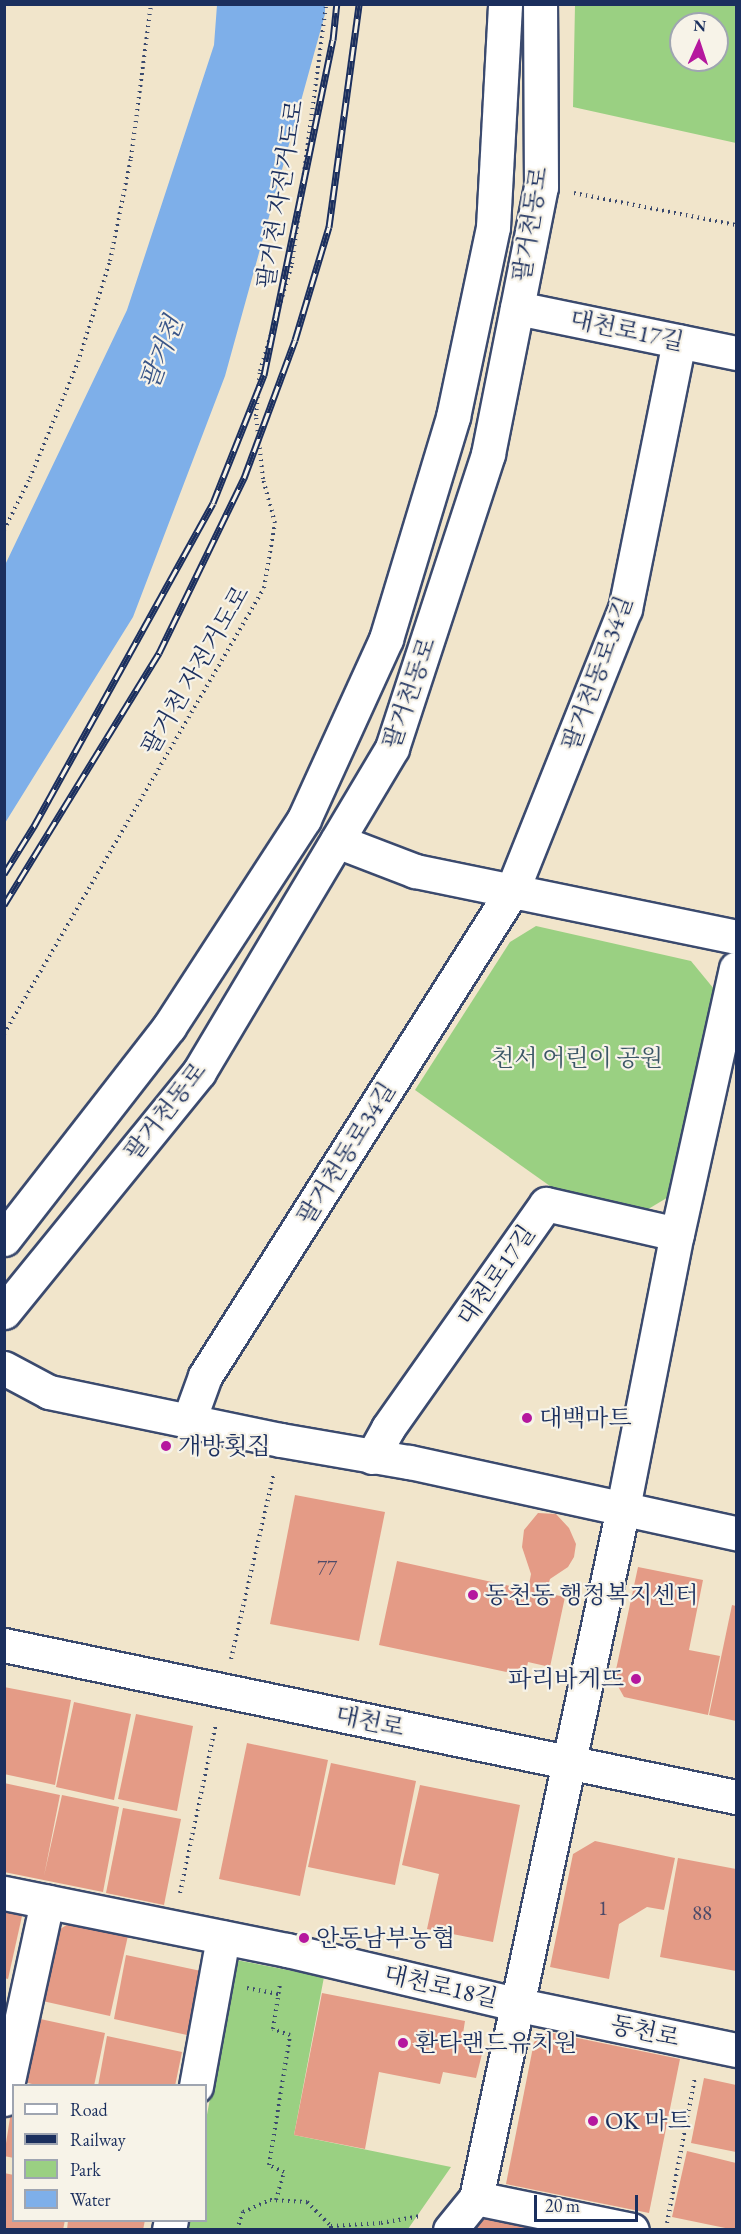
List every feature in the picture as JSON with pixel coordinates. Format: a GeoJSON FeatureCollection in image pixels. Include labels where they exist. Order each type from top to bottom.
{"type":"FeatureCollection","features":[{"type":"Feature","properties":{"kind":"street","name":"팔거천동로"},"geometry":{"type":"LineString","coordinates":[[4,1239],[170,1027],[304,819],[386,639],[453,417],[493,227],[505,4]]}},
{"type":"Feature","properties":{"kind":"street","name":"팔거천동로"},"geometry":{"type":"LineString","coordinates":[[4,1312],[198,1072],[392,748],[488,454],[541,187],[540,4]]}},
{"type":"Feature","properties":{"kind":"street","name":"대천로17길"},"geometry":{"type":"LineString","coordinates":[[517,308],[736,353]]}},
{"type":"Feature","properties":{"kind":"street","name":"팔거천동로34길"},"geometry":{"type":"LineString","coordinates":[[189,1420],[205,1376],[512,891],[624,609],[679,341]]}},
{"type":"Feature","properties":{"kind":"street"},"geometry":{"type":"LineString","coordinates":[[337,841],[415,871],[736,937]]}},
{"type":"Feature","properties":{"kind":"street"},"geometry":{"type":"LineString","coordinates":[[569,1764],[677,1234],[736,968]]}},
{"type":"Feature","properties":{"kind":"street","name":"대천로17길"},"geometry":{"type":"LineString","coordinates":[[372,1457],[388,1428],[546,1204],[677,1234]]}},
{"type":"Feature","properties":{"kind":"street"},"geometry":{"type":"LineString","coordinates":[[4,1368],[49,1392],[281,1440],[409,1462],[736,1533]]}},
{"type":"Feature","properties":{"kind":"street","name":"대천로"},"geometry":{"type":"LineString","coordinates":[[4,1645],[736,1797]]}},
{"type":"Feature","properties":{"kind":"street","name":"대천로18길"},"geometry":{"type":"LineString","coordinates":[[465,2211],[519,2005],[569,1764]]}},
{"type":"Feature","properties":{"kind":"street","name":"대천로18길"},"geometry":{"type":"LineString","coordinates":[[4,1893],[286,1950],[519,2005]]}},
{"type":"Feature","properties":{"kind":"street"},"geometry":{"type":"LineString","coordinates":[[4,2099],[47,1902]]}},
{"type":"Feature","properties":{"kind":"street"},"geometry":{"type":"LineString","coordinates":[[196,2084],[223,1937]]}},
{"type":"Feature","properties":{"kind":"street","name":"동천로"},"geometry":{"type":"LineString","coordinates":[[519,2005],[736,2050]]}},
{"type":"Feature","properties":{"kind":"street"},"geometry":{"type":"LineString","coordinates":[[465,2211],[632,2229]]}},
{"type":"Feature","properties":{"kind":"path"},"geometry":{"type":"LineString","coordinates":[[4,530],[30,478],[78,362],[110,261],[131,158],[151,4]]}},
{"type":"Feature","properties":{"kind":"path","name":"팔거천 자전거도로"},"geometry":{"type":"LineString","coordinates":[[4,1034],[264,588],[275,523],[263,479],[256,416],[260,371],[292,264],[326,4]]}},
{"type":"Feature","properties":{"kind":"path"},"geometry":{"type":"LineString","coordinates":[[541,187],[736,225]]}},
{"type":"Feature","properties":{"kind":"path"},"geometry":{"type":"LineString","coordinates":[[173,1927],[281,1440]]}},
{"type":"Feature","properties":{"kind":"path"},"geometry":{"type":"LineString","coordinates":[[276,2200],[284,2172],[269,2165],[290,2035],[273,2029],[286,1950]]}},
{"type":"Feature","properties":{"kind":"path"},"geometry":{"type":"LineString","coordinates":[[665,2229],[702,2043]]}},
{"type":"Feature","properties":{"kind":"path"},"geometry":{"type":"LineString","coordinates":[[237,2229],[243,2212],[270,2200],[307,2202],[331,2228],[465,2211]]}},
{"type":"Feature","properties":{"kind":"green space"},"geometry":{"type":"Polygon","coordinates":[[[575,5],[736,5],[736,143],[573,107],[575,5]]]}},
{"type":"Feature","properties":{"kind":"green space","name":"천서 어린이 공원"},"geometry":{"type":"Polygon","coordinates":[[[536,926],[691,961],[714,989],[670,1196],[645,1211],[557,1191],[415,1090],[510,942],[536,926]]]}},
{"type":"Feature","properties":{"kind":"green space"},"geometry":{"type":"Polygon","coordinates":[[[236,1960],[324,1977],[294,2135],[451,2167],[408,2229],[184,2230],[186,2222],[207,2222],[207,2115],[236,1960]]]}},
{"type":"Feature","properties":{"kind":"water","name":"팔거천"},"geometry":{"type":"Polygon","coordinates":[[[217,5],[325,5],[325,14],[225,376],[133,617],[5,823],[5,565],[127,310],[214,45],[217,5]]]}},
{"type":"Feature","properties":{"kind":"building"},"geometry":{"type":"Polygon","coordinates":[[[295,1495],[385,1512],[359,1641],[270,1624],[295,1495]]]}},
{"type":"Feature","properties":{"kind":"building","name":"동천동 행정복지센터"},"geometry":{"type":"Polygon","coordinates":[[[538,1513],[556,1514],[569,1528],[576,1544],[574,1557],[568,1567],[550,1579],[546,1593],[565,1597],[550,1667],[528,1662],[525,1676],[379,1645],[397,1561],[528,1590],[531,1574],[522,1547],[524,1530],[538,1513]]]}},
{"type":"Feature","properties":{"kind":"building"},"geometry":{"type":"Polygon","coordinates":[[[638,1567],[703,1580],[689,1650],[720,1656],[708,1715],[624,1697],[614,1679],[638,1567]]]}},
{"type":"Feature","properties":{"kind":"building"},"geometry":{"type":"Polygon","coordinates":[[[732,1605],[736,1606],[736,1721],[709,1715],[732,1605]]]}},
{"type":"Feature","properties":{"kind":"building"},"geometry":{"type":"Polygon","coordinates":[[[4,1687],[71,1700],[55,1785],[4,1774],[4,1687]]]}},
{"type":"Feature","properties":{"kind":"building"},"geometry":{"type":"Polygon","coordinates":[[[74,1702],[131,1714],[114,1800],[56,1787],[74,1702]]]}},
{"type":"Feature","properties":{"kind":"building"},"geometry":{"type":"Polygon","coordinates":[[[136,1714],[193,1726],[177,1811],[118,1799],[136,1714]]]}},
{"type":"Feature","properties":{"kind":"building"},"geometry":{"type":"Polygon","coordinates":[[[247,1743],[328,1760],[300,1896],[219,1879],[247,1743]]]}},
{"type":"Feature","properties":{"kind":"building"},"geometry":{"type":"Polygon","coordinates":[[[331,1763],[416,1781],[395,1885],[308,1867],[331,1763]]]}},
{"type":"Feature","properties":{"kind":"building"},"geometry":{"type":"Polygon","coordinates":[[[4,1783],[60,1795],[44,1876],[62,1795],[119,1807],[103,1892],[4,1872],[4,1783]]]}},
{"type":"Feature","properties":{"kind":"building"},"geometry":{"type":"Polygon","coordinates":[[[420,1785],[520,1805],[493,1942],[427,1929],[439,1874],[402,1865],[420,1785]]]}},
{"type":"Feature","properties":{"kind":"building"},"geometry":{"type":"Polygon","coordinates":[[[123,1808],[181,1819],[164,1905],[106,1893],[123,1808]]]}},
{"type":"Feature","properties":{"kind":"building"},"geometry":{"type":"Polygon","coordinates":[[[595,1841],[675,1858],[664,1910],[647,1907],[619,1924],[609,1979],[550,1967],[573,1854],[595,1841]]]}},
{"type":"Feature","properties":{"kind":"building"},"geometry":{"type":"Polygon","coordinates":[[[678,1858],[736,1869],[736,1971],[660,1957],[678,1858]]]}},
{"type":"Feature","properties":{"kind":"building"},"geometry":{"type":"Polygon","coordinates":[[[4,1912],[22,1916],[8,1979],[4,1978],[4,1912]]]}},
{"type":"Feature","properties":{"kind":"building"},"geometry":{"type":"Polygon","coordinates":[[[73,1921],[129,1931],[110,2016],[38,2000],[49,1936],[73,1921]]]}},
{"type":"Feature","properties":{"kind":"building"},"geometry":{"type":"Polygon","coordinates":[[[126,1955],[201,1971],[187,2035],[114,2019],[126,1955]]]}},
{"type":"Feature","properties":{"kind":"building"},"geometry":{"type":"Polygon","coordinates":[[[322,1993],[465,2021],[462,2040],[484,2046],[476,2078],[443,2072],[440,2084],[379,2072],[365,2149],[294,2135],[322,1993]]]}},
{"type":"Feature","properties":{"kind":"building"},"geometry":{"type":"Polygon","coordinates":[[[31,2017],[105,2033],[94,2084],[32,2084],[20,2081],[31,2017]]]}},
{"type":"Feature","properties":{"kind":"building","name":"OK 마트"},"geometry":{"type":"Polygon","coordinates":[[[548,2032],[680,2059],[649,2213],[506,2184],[534,2042],[548,2032]]]}},
{"type":"Feature","properties":{"kind":"building"},"geometry":{"type":"Polygon","coordinates":[[[107,2036],[182,2052],[175,2084],[98,2084],[107,2036]]]}},
{"type":"Feature","properties":{"kind":"building"},"geometry":{"type":"Polygon","coordinates":[[[704,2078],[736,2085],[736,2152],[691,2143],[704,2078]]]}},
{"type":"Feature","properties":{"kind":"building"},"geometry":{"type":"Polygon","coordinates":[[[12,2105],[12,2158],[4,2156],[12,2105]]]}},
{"type":"Feature","properties":{"kind":"building"},"geometry":{"type":"Polygon","coordinates":[[[687,2151],[736,2163],[735,2230],[672,2217],[687,2151]]]}},
{"type":"Feature","properties":{"kind":"building"},"geometry":{"type":"Polygon","coordinates":[[[4,2173],[12,2175],[12,2222],[65,2222],[63,2230],[4,2230],[4,2173]]]}},
{"type":"Feature","properties":{"kind":"building"},"geometry":{"type":"Polygon","coordinates":[[[487,2207],[548,2230],[468,2230],[487,2207]]]}},
{"type":"Feature","properties":{"kind":"building"},"geometry":{"type":"Polygon","coordinates":[[[68,2222],[145,2222],[143,2230],[67,2230],[68,2222]]]}},
{"type":"Feature","properties":{"kind":"railway"},"geometry":{"type":"LineString","coordinates":[[4,874],[34,826],[213,503],[264,375],[333,40],[337,4]]}},
{"type":"Feature","properties":{"kind":"railway"},"geometry":{"type":"LineString","coordinates":[[4,905],[159,653],[244,478],[295,340],[329,227],[359,4]]}},
{"type":"Feature","properties":{"kind":"place","name":"대백마트"},"geometry":{"type":"Point","coordinates":[527,1418]}},
{"type":"Feature","properties":{"kind":"place","name":"개방횟집"},"geometry":{"type":"Point","coordinates":[166,1446]}},
{"type":"Feature","properties":{"kind":"place","name":"동천동 행정복지센터"},"geometry":{"type":"Point","coordinates":[473,1595]}},
{"type":"Feature","properties":{"kind":"place","name":"파리바게뜨"},"geometry":{"type":"Point","coordinates":[636,1679]}},
{"type":"Feature","properties":{"kind":"place","name":"안동남부농협"},"geometry":{"type":"Point","coordinates":[304,1938]}},
{"type":"Feature","properties":{"kind":"place","name":"환타랜드유치원"},"geometry":{"type":"Point","coordinates":[403,2043]}},
{"type":"Feature","properties":{"kind":"place","name":"OK 마트"},"geometry":{"type":"Point","coordinates":[593,2121]}}]}
